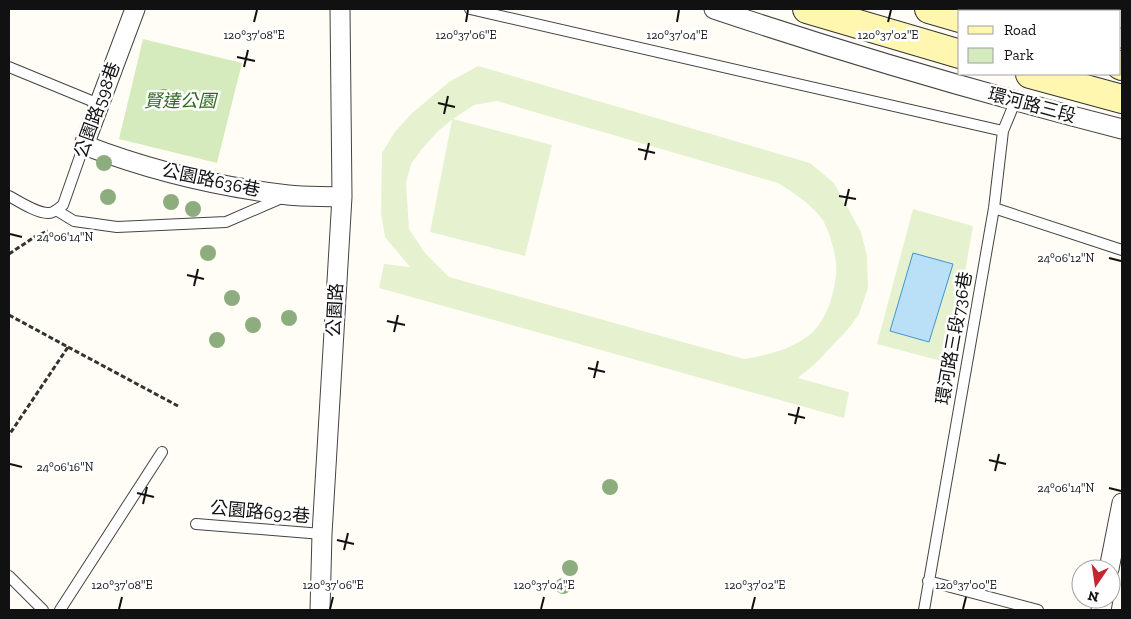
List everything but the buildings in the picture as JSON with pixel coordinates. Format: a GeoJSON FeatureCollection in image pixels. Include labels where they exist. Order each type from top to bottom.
{"type":"FeatureCollection","features":[{"type":"Feature","properties":{"kind":"street","name":"公園路598巷"},"geometry":{"type":"LineString","coordinates":[[84,145],[135,9]]}},
{"type":"Feature","properties":{"kind":"street","name":"公園路"},"geometry":{"type":"LineString","coordinates":[[320,610],[322,534],[342,197],[340,9]]}},
{"type":"Feature","properties":{"kind":"street","name":"環河路三段"},"geometry":{"type":"LineString","coordinates":[[714,9],[1015,102],[1122,129]]}},
{"type":"Feature","properties":{"kind":"street"},"geometry":{"type":"LineString","coordinates":[[807,9],[958,53]]}},
{"type":"Feature","properties":{"kind":"street"},"geometry":{"type":"LineString","coordinates":[[929,9],[958,17]]}},
{"type":"Feature","properties":{"kind":"street","name":"環河路三段"},"geometry":{"type":"LineString","coordinates":[[1034,75],[1122,98]]}},
{"type":"Feature","properties":{"kind":"street","name":"公園路636巷"},"geometry":{"type":"LineString","coordinates":[[84,145],[118,158],[223,185],[290,195],[342,197]]}},
{"type":"Feature","properties":{"kind":"street"},"geometry":{"type":"LineString","coordinates":[[1111,559],[1122,503]]}},
{"type":"Feature","properties":{"kind":"lane"},"geometry":{"type":"LineString","coordinates":[[470,9],[1003,131]]}},
{"type":"Feature","properties":{"kind":"lane"},"geometry":{"type":"LineString","coordinates":[[9,67],[99,104]]}},
{"type":"Feature","properties":{"kind":"lane","name":"環河路三段736巷"},"geometry":{"type":"LineString","coordinates":[[924,610],[994,208],[1003,131],[1015,102]]}},
{"type":"Feature","properties":{"kind":"lane","name":"公園路598巷"},"geometry":{"type":"LineString","coordinates":[[56,210],[62,205],[84,145]]}},
{"type":"Feature","properties":{"kind":"lane"},"geometry":{"type":"LineString","coordinates":[[9,196],[26,206],[41,211],[49,213],[56,210],[74,221],[117,227],[226,222],[290,195]]}},
{"type":"Feature","properties":{"kind":"lane"},"geometry":{"type":"LineString","coordinates":[[994,208],[1122,250]]}},
{"type":"Feature","properties":{"kind":"lane"},"geometry":{"type":"LineString","coordinates":[[60,610],[162,452]]}},
{"type":"Feature","properties":{"kind":"lane","name":"公園路692巷"},"geometry":{"type":"LineString","coordinates":[[196,524],[322,534]]}},
{"type":"Feature","properties":{"kind":"lane"},"geometry":{"type":"LineString","coordinates":[[9,576],[43,610]]}},
{"type":"Feature","properties":{"kind":"lane"},"geometry":{"type":"LineString","coordinates":[[928,581],[1038,610]]}},
{"type":"Feature","properties":{"kind":"path"},"geometry":{"type":"LineString","coordinates":[[9,254],[36,236],[74,221]]}},
{"type":"Feature","properties":{"kind":"path"},"geometry":{"type":"LineString","coordinates":[[9,315],[178,406]]}},
{"type":"Feature","properties":{"kind":"path"},"geometry":{"type":"LineString","coordinates":[[9,435],[68,347]]}},
{"type":"Feature","properties":{"kind":"green space","name":"賢達公園"},"geometry":{"type":"Polygon","coordinates":[[[143,39],[242,63],[217,163],[119,139],[143,39]]]}},
{"type":"Feature","properties":{"kind":"green space"},"geometry":{"type":"Polygon","coordinates":[[[478,66],[810,163],[834,183],[861,232],[867,256],[868,288],[859,314],[849,328],[816,363],[798,378],[849,392],[844,418],[379,288],[384,264],[410,267],[385,237],[381,213],[382,153],[394,133],[411,114],[449,82],[478,66]],[[497,101],[474,105],[453,119],[552,145],[525,256],[430,232],[452,120],[438,131],[411,164],[406,183],[409,229],[425,253],[449,277],[744,359],[778,351],[808,336],[820,324],[828,308],[833,291],[836,262],[825,224],[807,203],[778,183],[497,101]]]}},
{"type":"Feature","properties":{"kind":"green space"},"geometry":{"type":"Polygon","coordinates":[[[913,209],[973,226],[949,363],[877,344],[913,209]]]}},
{"type":"Feature","properties":{"kind":"water"},"geometry":{"type":"Polygon","coordinates":[[[913,253],[953,264],[929,342],[890,331],[913,253]]]}}]}
